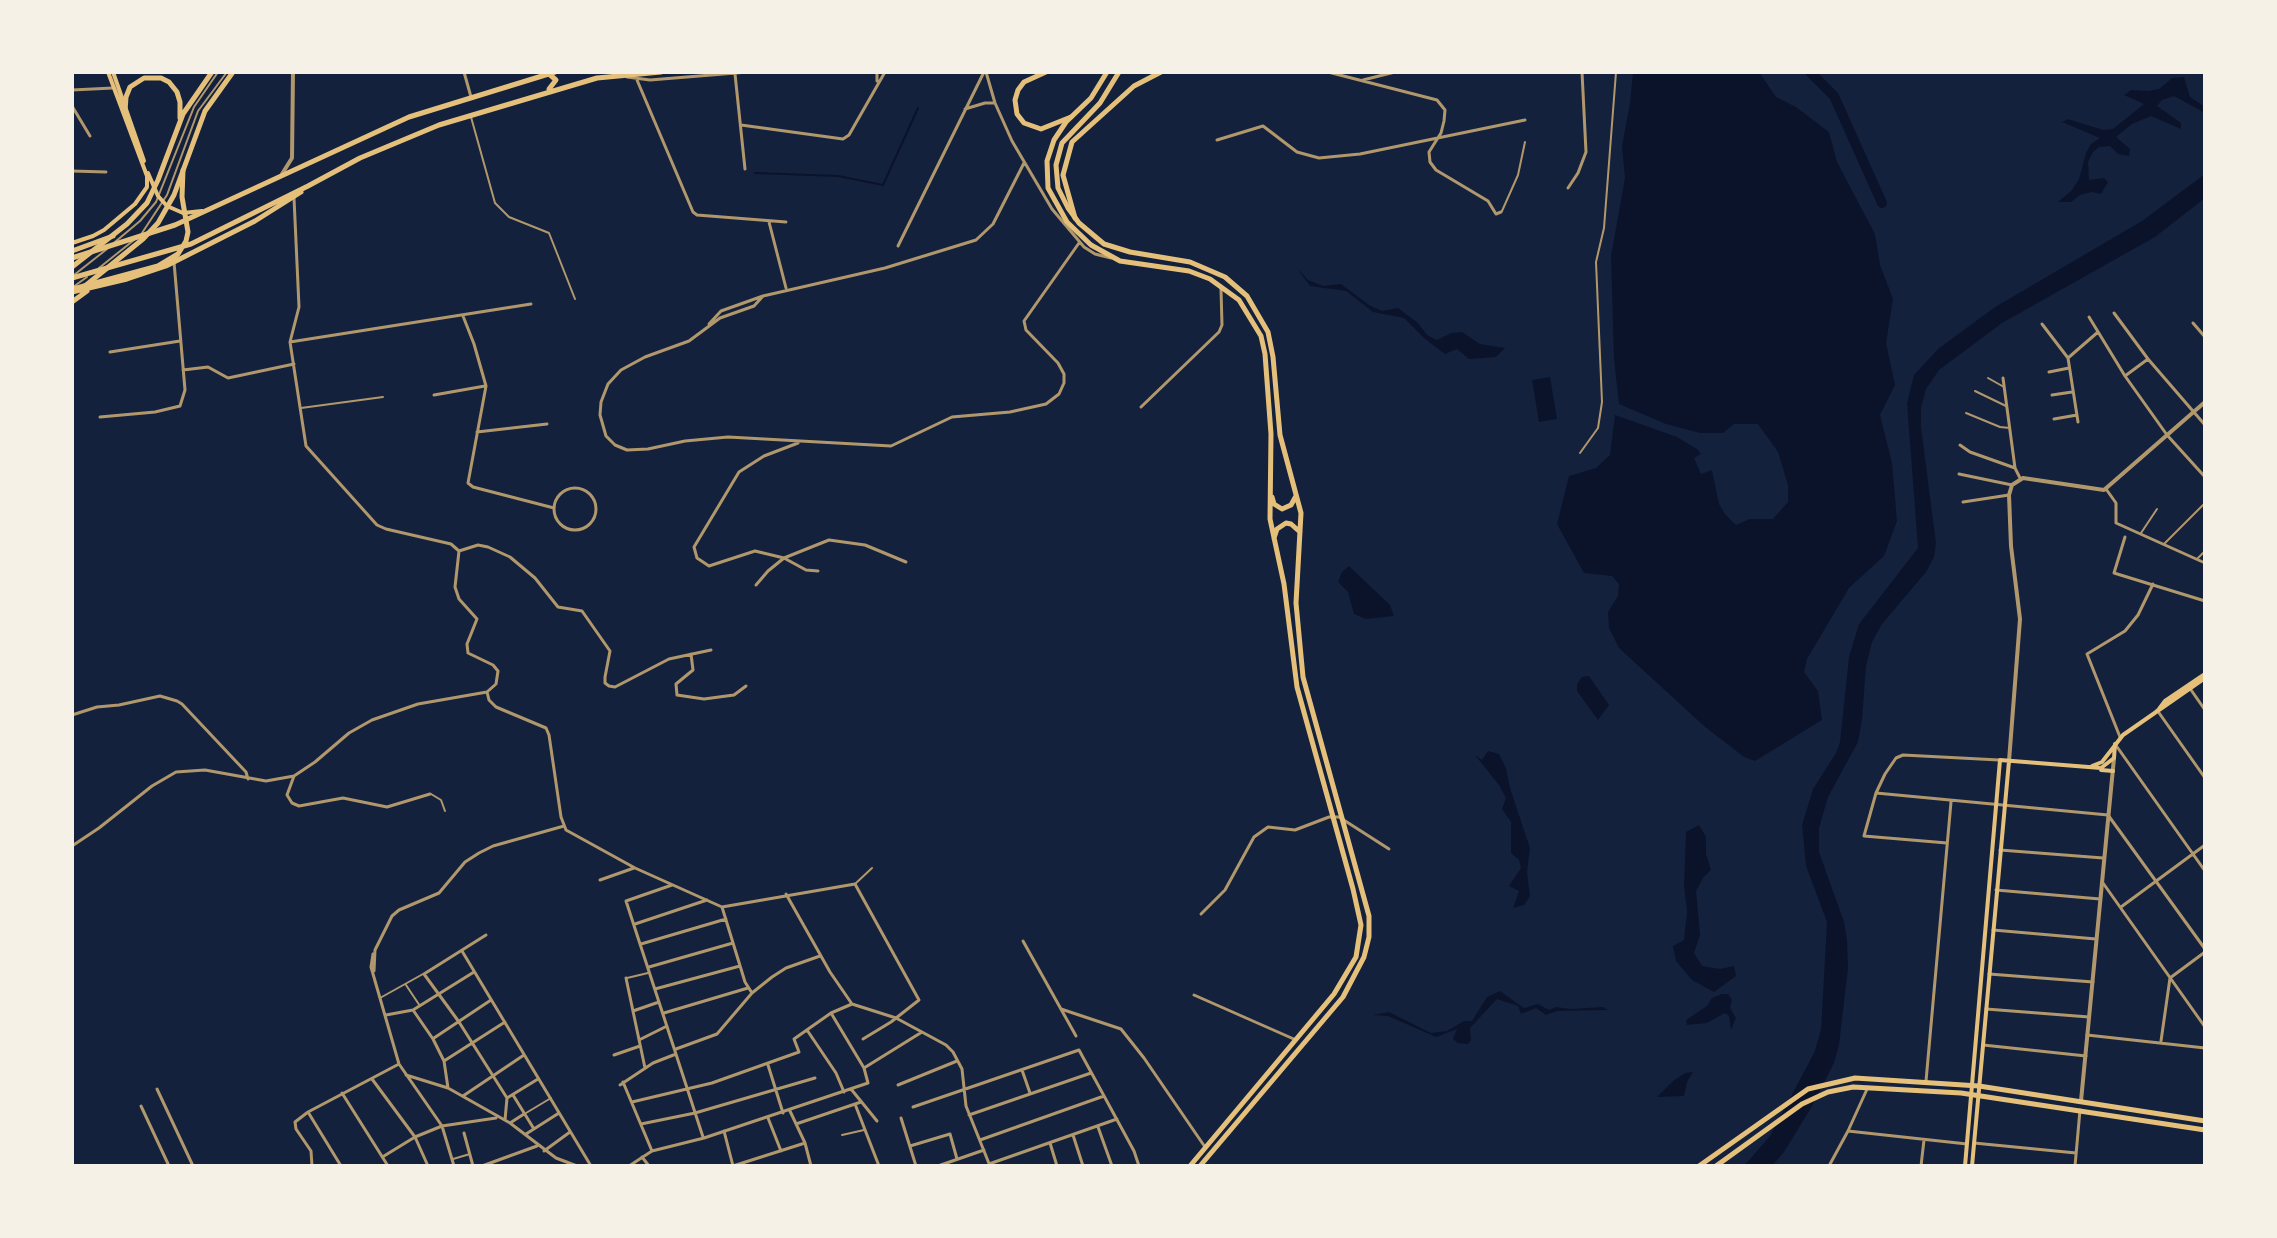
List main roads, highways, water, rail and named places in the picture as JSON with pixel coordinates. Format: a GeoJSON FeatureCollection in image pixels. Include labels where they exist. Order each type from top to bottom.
{"type":"FeatureCollection","features":[{"type":"Feature","properties":{"kind":"main road"},"geometry":{"type":"LineString","coordinates":[[111,72],[113,88],[147,179],[145,191],[135,204]]}},
{"type":"Feature","properties":{"kind":"main road"},"geometry":{"type":"LineString","coordinates":[[111,72],[161,201]]}},
{"type":"Feature","properties":{"kind":"main road"},"geometry":{"type":"LineString","coordinates":[[179,122],[195,94],[215,72]]}},
{"type":"Feature","properties":{"kind":"main road"},"geometry":{"type":"LineString","coordinates":[[72,293],[100,281],[158,266],[170,261],[183,248],[188,232],[182,197],[184,158],[209,104],[230,72]]}},
{"type":"Feature","properties":{"kind":"main road"},"geometry":{"type":"LineString","coordinates":[[72,277],[191,244],[376,150],[470,115],[545,92],[620,74],[661,72]]}},
{"type":"Feature","properties":{"kind":"main road"},"geometry":{"type":"LineString","coordinates":[[1046,72],[1024,82],[1018,90],[1015,100],[1017,114],[1024,123],[1041,129],[1071,117]]}},
{"type":"Feature","properties":{"kind":"main road"},"geometry":{"type":"LineString","coordinates":[[1107,72],[1091,98],[1058,132],[1049,152],[1048,188],[1076,232],[1113,258],[1189,271],[1221,285],[1247,309],[1263,342],[1271,434],[1270,519],[1284,584],[1297,687],[1358,908],[1360,940],[1347,976],[1190,1166]]}},
{"type":"Feature","properties":{"kind":"main road"},"geometry":{"type":"LineString","coordinates":[[1119,72],[1100,103],[1068,135],[1058,154],[1058,188],[1075,218],[1104,244],[1208,268],[1225,277],[1247,296],[1264,322],[1271,342],[1280,435],[1301,513],[1296,603],[1305,688],[1368,907],[1369,937],[1362,963],[1328,1016],[1200,1166]]}},
{"type":"Feature","properties":{"kind":"main road"},"geometry":{"type":"LineString","coordinates":[[1075,218],[1063,175],[1072,142],[1134,86],[1161,72]]}},
{"type":"Feature","properties":{"kind":"main road"},"geometry":{"type":"LineString","coordinates":[[72,258],[150,236],[409,117],[551,73],[556,80],[545,92]]}},
{"type":"Feature","properties":{"kind":"main road"},"geometry":{"type":"LineString","coordinates":[[72,267],[113,236],[147,203],[173,151],[180,102],[169,82],[161,78],[144,78],[130,87],[125,111]]}},
{"type":"Feature","properties":{"kind":"main road"},"geometry":{"type":"LineString","coordinates":[[369,134],[364,141],[366,147],[376,150]]}},
{"type":"Feature","properties":{"kind":"main road"},"geometry":{"type":"LineString","coordinates":[[72,293],[153,230],[165,213],[183,170]]}},
{"type":"Feature","properties":{"kind":"main road"},"geometry":{"type":"LineString","coordinates":[[72,293],[156,271],[294,198],[308,186]]}},
{"type":"Feature","properties":{"kind":"main road"},"geometry":{"type":"LineString","coordinates":[[72,243],[99,233],[149,196],[178,211],[204,211]]}},
{"type":"Feature","properties":{"kind":"main road"},"geometry":{"type":"LineString","coordinates":[[72,251],[113,236]]}},
{"type":"Feature","properties":{"kind":"main road"},"geometry":{"type":"LineString","coordinates":[[72,293],[95,287]]}},
{"type":"Feature","properties":{"kind":"main road"},"geometry":{"type":"LineString","coordinates":[[1271,492],[1274,504],[1282,509],[1291,505],[1297,494]]}},
{"type":"Feature","properties":{"kind":"main road"},"geometry":{"type":"LineString","coordinates":[[1274,539],[1277,529],[1286,523],[1295,526],[1300,533]]}},
{"type":"Feature","properties":{"kind":"main road"},"geometry":{"type":"LineString","coordinates":[[2081,767],[2099,764],[2120,737],[2205,676]]}},
{"type":"Feature","properties":{"kind":"main road"},"geometry":{"type":"LineString","coordinates":[[2095,769],[2104,767],[2114,758],[2115,744]]}},
{"type":"Feature","properties":{"kind":"main road"},"geometry":{"type":"LineString","coordinates":[[1972,1166],[1979,1095],[1975,1085],[2000,760],[2113,771]]}},
{"type":"Feature","properties":{"kind":"main road"},"geometry":{"type":"LineString","coordinates":[[1965,1166],[1971,1094],[1983,1045],[2009,761]]}},
{"type":"Feature","properties":{"kind":"main road"},"geometry":{"type":"LineString","coordinates":[[1699,1166],[1801,1093],[1817,1086],[1855,1078],[1975,1085],[2205,1121]]}},
{"type":"Feature","properties":{"kind":"main road"},"geometry":{"type":"LineString","coordinates":[[1716,1166],[1802,1104],[1828,1092],[1853,1087],[1971,1094],[2205,1130]]}},
{"type":"Feature","properties":{"kind":"water"},"geometry":{"type":"Polygon","coordinates":[[[1633,72],[1759,72],[1776,97],[1796,107],[1829,132],[1837,162],[1875,234],[1880,265],[1893,299],[1886,343],[1895,385],[1880,415],[1892,463],[1897,521],[1884,556],[1849,588],[1807,659],[1804,672],[1818,691],[1822,720],[1755,761],[1744,757],[1704,726],[1619,648],[1609,628],[1608,612],[1618,596],[1619,584],[1612,576],[1584,573],[1557,524],[1569,476],[1596,468],[1610,455],[1615,415],[1677,437],[1697,449],[1701,454],[1694,458],[1701,474],[1712,470],[1719,504],[1736,525],[1750,519],[1773,519],[1788,502],[1788,485],[1778,452],[1758,424],[1734,424],[1723,433],[1700,433],[1666,424],[1619,404],[1614,359],[1611,256],[1625,178],[1622,146],[1633,72]]]}},
{"type":"Feature","properties":{"kind":"water"},"geometry":{"type":"Polygon","coordinates":[[[2184,77],[2190,97],[2205,107],[2205,113],[2174,96],[2162,100],[2157,106],[2181,123],[2181,129],[2151,116],[2132,124],[2116,137],[2130,149],[2129,156],[2118,154],[2110,146],[2099,147],[2088,162],[2089,180],[2104,178],[2108,182],[2101,194],[2092,192],[2080,195],[2071,202],[2058,202],[2072,190],[2079,179],[2086,153],[2091,144],[2100,138],[2062,122],[2068,119],[2103,130],[2113,129],[2144,104],[2124,95],[2131,90],[2159,89],[2172,78],[2184,77]]]}},
{"type":"Feature","properties":{"kind":"water"},"geometry":{"type":"Polygon","coordinates":[[[2205,174],[2205,198],[2155,237],[2002,323],[1939,370],[1926,389],[1921,408],[1921,427],[1936,543],[1934,557],[1926,572],[1882,624],[1872,642],[1866,666],[1858,742],[1828,797],[1819,828],[1819,852],[1844,922],[1847,940],[1848,968],[1839,1045],[1834,1063],[1811,1108],[1784,1152],[1772,1166],[1744,1166],[1770,1136],[1814,1053],[1821,1030],[1827,922],[1806,866],[1802,825],[1813,789],[1840,742],[1849,657],[1859,624],[1918,548],[1907,403],[1914,375],[1938,349],[1995,307],[2142,221],[2205,174]]]}},
{"type":"Feature","properties":{"kind":"water"},"geometry":{"type":"Polygon","coordinates":[[[1297,268],[1308,280],[1323,286],[1341,284],[1382,311],[1398,308],[1418,323],[1427,335],[1437,340],[1451,333],[1462,332],[1480,344],[1505,348],[1496,357],[1469,359],[1457,349],[1445,354],[1404,318],[1373,312],[1346,291],[1310,286],[1297,268]]]}},
{"type":"Feature","properties":{"kind":"water"},"geometry":{"type":"Polygon","coordinates":[[[1550,377],[1557,419],[1539,422],[1532,380],[1550,377]]]}},
{"type":"Feature","properties":{"kind":"water"},"geometry":{"type":"Polygon","coordinates":[[[1349,566],[1390,605],[1394,616],[1366,619],[1354,614],[1348,592],[1338,582],[1349,566]]]}},
{"type":"Feature","properties":{"kind":"water"},"geometry":{"type":"Polygon","coordinates":[[[1589,676],[1609,705],[1598,720],[1577,691],[1582,677],[1589,676]]]}},
{"type":"Feature","properties":{"kind":"water"},"geometry":{"type":"Polygon","coordinates":[[[1488,751],[1499,754],[1506,768],[1530,848],[1527,872],[1530,896],[1524,905],[1513,908],[1519,891],[1509,886],[1521,868],[1519,860],[1511,853],[1511,822],[1502,809],[1506,798],[1475,755],[1482,760],[1488,751]]]}},
{"type":"Feature","properties":{"kind":"water"},"geometry":{"type":"Polygon","coordinates":[[[1699,825],[1706,837],[1706,854],[1711,870],[1696,891],[1700,935],[1694,953],[1702,966],[1720,969],[1734,966],[1736,976],[1714,992],[1692,980],[1676,961],[1673,946],[1684,940],[1687,912],[1684,886],[1686,832],[1699,825]]]}},
{"type":"Feature","properties":{"kind":"water"},"geometry":{"type":"Polygon","coordinates":[[[1500,991],[1524,1008],[1538,1004],[1549,1010],[1556,1007],[1603,1007],[1608,1010],[1557,1011],[1546,1015],[1536,1008],[1521,1014],[1518,1006],[1497,999],[1470,1028],[1471,1040],[1468,1044],[1453,1039],[1457,1029],[1436,1037],[1388,1016],[1373,1015],[1389,1012],[1431,1033],[1447,1031],[1464,1021],[1472,1021],[1487,997],[1500,991]]]}},
{"type":"Feature","properties":{"kind":"water"},"geometry":{"type":"Polygon","coordinates":[[[1728,994],[1732,1000],[1730,1008],[1736,1018],[1731,1030],[1729,1016],[1725,1013],[1707,1023],[1687,1025],[1686,1020],[1707,1006],[1712,998],[1728,994]]]}},
{"type":"Feature","properties":{"kind":"water"},"geometry":{"type":"Polygon","coordinates":[[[1693,1072],[1684,1096],[1657,1097],[1673,1081],[1693,1072]]]}},
{"type":"Feature","properties":{"kind":"waterway"},"geometry":{"type":"LineString","coordinates":[[1810,72],[1834,96],[1882,203]]}},
{"type":"Feature","properties":{"kind":"waterway"},"geometry":{"type":"LineString","coordinates":[[755,173],[838,176],[883,185],[918,108]]}}]}
